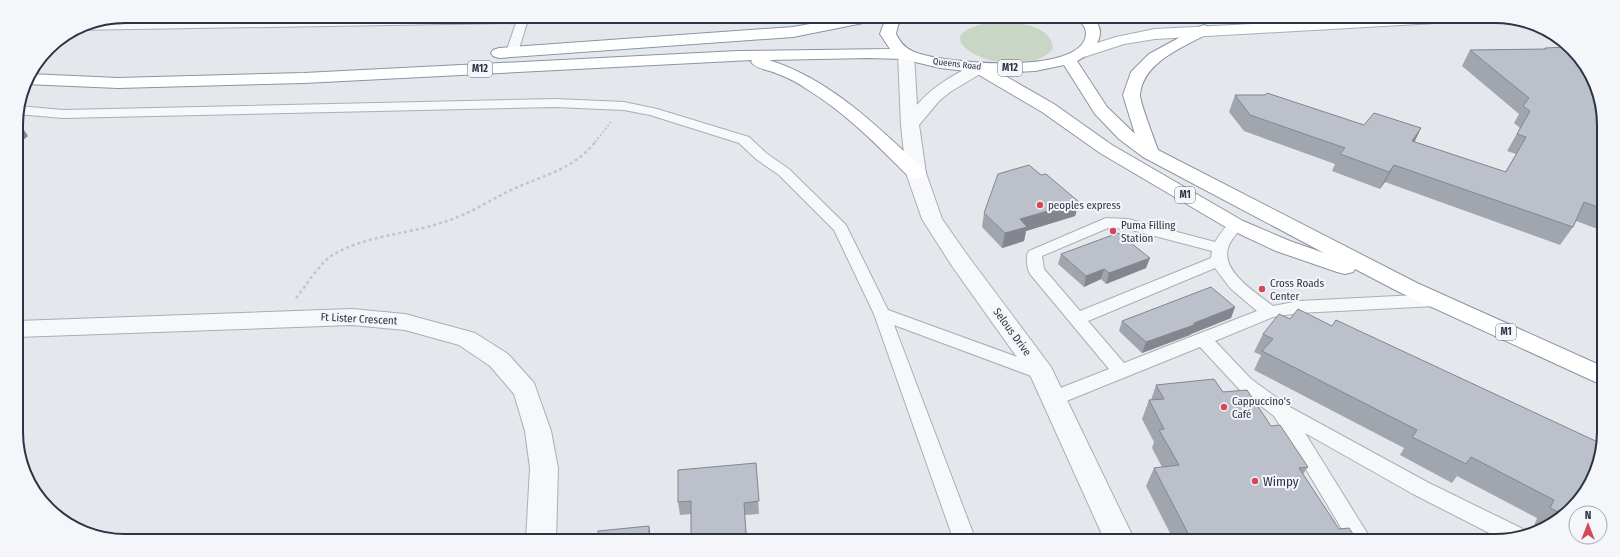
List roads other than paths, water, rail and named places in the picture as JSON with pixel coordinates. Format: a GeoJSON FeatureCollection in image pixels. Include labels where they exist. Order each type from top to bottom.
{"type":"FeatureCollection","features":[{"type":"Feature","properties":{"kind":"main road"},"geometry":{"type":"LineString","coordinates":[[726,37],[779,23]]}},
{"type":"Feature","properties":{"kind":"main road","name":"M12"},"geometry":{"type":"LineString","coordinates":[[488,54],[794,32],[841,23]]}},
{"type":"Feature","properties":{"kind":"main road","name":"Queens Road"},"geometry":{"type":"LineString","coordinates":[[891,23],[888,34],[894,45],[906,54],[934,62],[979,68],[1035,66],[1076,55],[1121,40],[1155,34],[1346,23]]}},
{"type":"Feature","properties":{"kind":"main road"},"geometry":{"type":"LineString","coordinates":[[1076,55],[1094,37],[1093,27],[1090,23]]}},
{"type":"Feature","properties":{"kind":"main road"},"geometry":{"type":"LineString","coordinates":[[1150,153],[1131,94],[1139,72],[1155,57],[1204,30]]}},
{"type":"Feature","properties":{"kind":"main road","name":"M12"},"geometry":{"type":"LineString","coordinates":[[34,79],[118,83],[296,78],[738,56],[868,53],[906,54]]}},
{"type":"Feature","properties":{"kind":"main road","name":"M1"},"geometry":{"type":"LineString","coordinates":[[1076,55],[1101,110],[1125,135],[1150,153],[1408,288],[1597,374]]}},
{"type":"Feature","properties":{"kind":"main road"},"geometry":{"type":"LineString","coordinates":[[738,56],[778,66],[807,80],[834,98],[868,127],[916,173]]}},
{"type":"Feature","properties":{"kind":"main road","name":"M12"},"geometry":{"type":"LineString","coordinates":[[54,79],[132,71],[274,64]]}},
{"type":"Feature","properties":{"kind":"main road","name":"M1"},"geometry":{"type":"LineString","coordinates":[[979,68],[1048,108],[1106,149],[1236,225],[1283,246],[1408,288]]}},
{"type":"Feature","properties":{"kind":"street","name":"Selous Drive"},"geometry":{"type":"LineString","coordinates":[[906,54],[910,125],[916,173],[932,219],[960,261],[1042,373],[1052,399],[1093,481],[1117,534]]}},
{"type":"Feature","properties":{"kind":"street"},"geometry":{"type":"LineString","coordinates":[[910,125],[933,97],[944,88],[979,68]]}},
{"type":"Feature","properties":{"kind":"street","name":"Ft Lister Crescent"},"geometry":{"type":"LineString","coordinates":[[23,329],[280,318],[352,317],[405,322],[431,328],[466,339],[499,360],[525,390],[538,431],[544,468],[541,534]]}},
{"type":"Feature","properties":{"kind":"lane"},"geometry":{"type":"LineString","coordinates":[[95,28],[300,23]]}},
{"type":"Feature","properties":{"kind":"lane"},"geometry":{"type":"LineString","coordinates":[[512,52],[521,23]]}},
{"type":"Feature","properties":{"kind":"lane"},"geometry":{"type":"LineString","coordinates":[[24,111],[63,114],[555,103],[624,106],[653,112],[744,140],[761,156],[784,172],[842,228],[882,314],[962,534]]}},
{"type":"Feature","properties":{"kind":"lane"},"geometry":{"type":"LineString","coordinates":[[1121,372],[1036,270],[1034,254],[1106,223],[1128,224],[1219,254]]}},
{"type":"Feature","properties":{"kind":"lane"},"geometry":{"type":"LineString","coordinates":[[1076,318],[1219,254],[1236,225]]}},
{"type":"Feature","properties":{"kind":"lane"},"geometry":{"type":"LineString","coordinates":[[1219,254],[1226,276],[1270,312]]}},
{"type":"Feature","properties":{"kind":"lane"},"geometry":{"type":"LineString","coordinates":[[1052,399],[1270,312],[1299,307],[1436,300]]}},
{"type":"Feature","properties":{"kind":"lane"},"geometry":{"type":"LineString","coordinates":[[882,314],[1042,373]]}},
{"type":"Feature","properties":{"kind":"lane"},"geometry":{"type":"LineString","coordinates":[[1203,339],[1245,384],[1281,411],[1420,488],[1509,533]]}},
{"type":"Feature","properties":{"kind":"lane"},"geometry":{"type":"LineString","coordinates":[[1281,411],[1357,534]]}},
{"type":"Feature","properties":{"kind":"place","name":"peoples express"},"geometry":{"type":"Point","coordinates":[1040,205]}},
{"type":"Feature","properties":{"kind":"place","name":"Puma Filling Station"},"geometry":{"type":"Point","coordinates":[1113,231]}},
{"type":"Feature","properties":{"kind":"place","name":"Cross Roads Center"},"geometry":{"type":"Point","coordinates":[1262,289]}},
{"type":"Feature","properties":{"kind":"place","name":"Cappuccino's Café"},"geometry":{"type":"Point","coordinates":[1224,407]}},
{"type":"Feature","properties":{"kind":"place","name":"Wimpy"},"geometry":{"type":"Point","coordinates":[1255,481]}}]}
